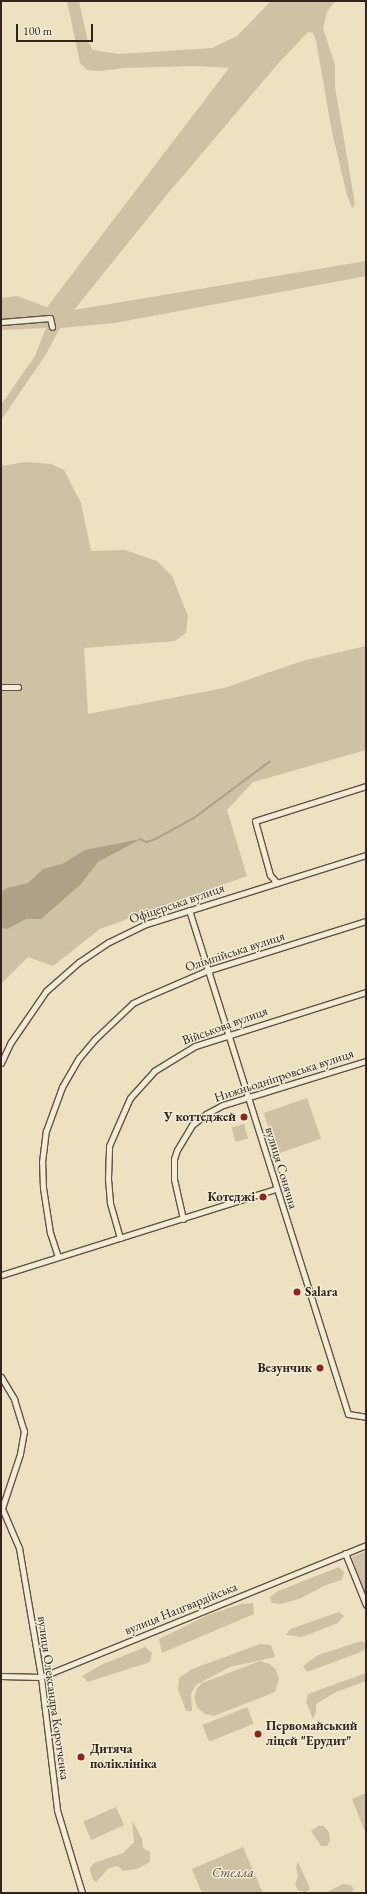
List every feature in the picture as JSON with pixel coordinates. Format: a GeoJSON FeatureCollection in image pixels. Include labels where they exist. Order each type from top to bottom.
{"type":"FeatureCollection","features":[{"type":"Feature","properties":{"kind":"street"},"geometry":{"type":"LineString","coordinates":[[1,322],[50,318],[52,327]]}},
{"type":"Feature","properties":{"kind":"street"},"geometry":{"type":"LineString","coordinates":[[1,688],[18,687]]}},
{"type":"Feature","properties":{"kind":"street"},"geometry":{"type":"LineString","coordinates":[[277,883],[270,875],[255,821],[366,786]]}},
{"type":"Feature","properties":{"kind":"street","name":"Офіцерська вулиця"},"geometry":{"type":"LineString","coordinates":[[1,1063],[11,1042],[46,991],[79,962],[109,942],[146,924],[366,855]]}},
{"type":"Feature","properties":{"kind":"street","name":"вулиця Сонячна"},"geometry":{"type":"LineString","coordinates":[[189,910],[206,971],[248,1098],[348,1414],[366,1417]]}},
{"type":"Feature","properties":{"kind":"street","name":"Олімпійська вулиця"},"geometry":{"type":"LineString","coordinates":[[58,1258],[45,1211],[42,1162],[46,1131],[62,1087],[79,1058],[95,1039],[134,1003],[206,971],[366,921]]}},
{"type":"Feature","properties":{"kind":"street","name":"Військова вулиця"},"geometry":{"type":"LineString","coordinates":[[120,1238],[110,1202],[108,1163],[109,1146],[130,1098],[154,1071],[171,1059],[195,1046],[366,992]]}},
{"type":"Feature","properties":{"kind":"street","name":"Нижньодніпровська вулиця"},"geometry":{"type":"LineString","coordinates":[[183,1219],[174,1179],[177,1150],[192,1125],[206,1114],[248,1098],[366,1061]]}},
{"type":"Feature","properties":{"kind":"street"},"geometry":{"type":"LineString","coordinates":[[1,1275],[276,1189]]}},
{"type":"Feature","properties":{"kind":"street"},"geometry":{"type":"LineString","coordinates":[[1,1377],[14,1399],[24,1431],[20,1454],[2,1507]]}},
{"type":"Feature","properties":{"kind":"street","name":"вулиця Олександра Коротченка"},"geometry":{"type":"LineString","coordinates":[[2,1507],[19,1548],[41,1677],[57,1810],[82,1893]]}},
{"type":"Feature","properties":{"kind":"street","name":"вулиця Нацгвардійська"},"geometry":{"type":"LineString","coordinates":[[1,1676],[41,1677],[366,1545]]}},
{"type":"Feature","properties":{"kind":"street"},"geometry":{"type":"LineString","coordinates":[[346,1553],[366,1605]]}},
{"type":"Feature","properties":{"kind":"green space"},"geometry":{"type":"Polygon","coordinates":[[[67,1],[79,1],[88,42],[93,50],[119,54],[212,48],[237,36],[271,1],[335,1],[327,12],[323,28],[335,65],[335,87],[355,204],[352,208],[347,195],[332,132],[316,41],[313,33],[308,32],[276,66],[165,197],[74,310],[366,261],[366,276],[115,323],[60,328],[45,356],[1,420],[1,405],[35,356],[46,328],[1,330],[1,298],[17,296],[47,307],[229,68],[197,66],[125,68],[100,71],[87,70],[80,63],[67,1]]]}},
{"type":"Feature","properties":{"kind":"green space"},"geometry":{"type":"Polygon","coordinates":[[[25,462],[51,464],[64,470],[81,503],[91,551],[125,550],[157,561],[172,576],[188,616],[186,633],[175,641],[84,648],[88,714],[224,688],[302,661],[366,646],[366,750],[253,782],[227,810],[247,876],[100,929],[53,966],[28,957],[1,984],[1,466],[25,462]]]}},
{"type":"Feature","properties":{"kind":"green space"},"geometry":{"type":"Polygon","coordinates":[[[307,1098],[321,1139],[278,1154],[264,1113],[307,1098]]]}},
{"type":"Feature","properties":{"kind":"green space"},"geometry":{"type":"Polygon","coordinates":[[[244,1124],[248,1138],[236,1142],[232,1128],[244,1124]]]}},
{"type":"Feature","properties":{"kind":"green space"},"geometry":{"type":"Polygon","coordinates":[[[366,1551],[366,1599],[352,1557],[366,1551]]]}},
{"type":"Feature","properties":{"kind":"green space"},"geometry":{"type":"Polygon","coordinates":[[[339,1567],[344,1572],[342,1580],[326,1585],[299,1599],[280,1604],[272,1603],[270,1597],[278,1591],[339,1567]]]}},
{"type":"Feature","properties":{"kind":"green space"},"geometry":{"type":"Polygon","coordinates":[[[253,1603],[254,1614],[162,1653],[159,1639],[208,1615],[241,1604],[253,1603]]]}},
{"type":"Feature","properties":{"kind":"green space"},"geometry":{"type":"Polygon","coordinates":[[[339,1612],[344,1616],[338,1623],[302,1637],[286,1635],[290,1629],[339,1612]]]}},
{"type":"Feature","properties":{"kind":"green space"},"geometry":{"type":"Polygon","coordinates":[[[361,1641],[366,1643],[366,1649],[358,1653],[307,1672],[303,1666],[318,1655],[361,1641]]]}},
{"type":"Feature","properties":{"kind":"green space"},"geometry":{"type":"Polygon","coordinates":[[[260,1644],[271,1645],[275,1657],[230,1667],[196,1685],[191,1694],[192,1711],[186,1711],[178,1689],[179,1678],[192,1669],[260,1644]]]}},
{"type":"Feature","properties":{"kind":"green space"},"geometry":{"type":"Polygon","coordinates":[[[145,1647],[152,1653],[150,1662],[88,1682],[82,1676],[101,1665],[145,1647]]]}},
{"type":"Feature","properties":{"kind":"green space"},"geometry":{"type":"Polygon","coordinates":[[[260,1661],[270,1664],[276,1670],[279,1679],[275,1692],[214,1716],[205,1714],[197,1707],[194,1697],[197,1688],[202,1683],[260,1661]]]}},
{"type":"Feature","properties":{"kind":"green space"},"geometry":{"type":"Polygon","coordinates":[[[366,1673],[366,1681],[336,1692],[316,1704],[316,1712],[313,1719],[306,1702],[308,1694],[366,1673]]]}},
{"type":"Feature","properties":{"kind":"green space"},"geometry":{"type":"Polygon","coordinates":[[[247,1707],[254,1724],[209,1742],[202,1725],[247,1707]]]}},
{"type":"Feature","properties":{"kind":"green space"},"geometry":{"type":"Polygon","coordinates":[[[366,1793],[366,1834],[352,1799],[366,1793]]]}},
{"type":"Feature","properties":{"kind":"green space"},"geometry":{"type":"Polygon","coordinates":[[[116,1807],[124,1825],[91,1840],[83,1822],[116,1807]]]}},
{"type":"Feature","properties":{"kind":"green space"},"geometry":{"type":"Polygon","coordinates":[[[132,1820],[142,1839],[143,1848],[150,1852],[150,1862],[137,1869],[123,1871],[118,1866],[109,1868],[96,1882],[92,1878],[90,1868],[94,1863],[123,1853],[134,1842],[132,1820]]]}},
{"type":"Feature","properties":{"kind":"green space"},"geometry":{"type":"Polygon","coordinates":[[[318,1826],[324,1826],[329,1832],[330,1841],[327,1846],[321,1846],[311,1831],[318,1826]]]}},
{"type":"Feature","properties":{"kind":"green space","name":"Стелла"},"geometry":{"type":"Polygon","coordinates":[[[243,1847],[263,1893],[202,1893],[192,1869],[243,1847]]]}},
{"type":"Feature","properties":{"kind":"green space"},"geometry":{"type":"Polygon","coordinates":[[[298,1862],[310,1890],[305,1892],[298,1890],[295,1884],[298,1876],[296,1867],[298,1862]]]}},
{"type":"Feature","properties":{"kind":"green space"},"geometry":{"type":"Polygon","coordinates":[[[343,1884],[351,1885],[354,1889],[351,1893],[325,1893],[343,1884]]]}},
{"type":"Feature","properties":{"kind":"shaded area"},"geometry":{"type":"Polygon","coordinates":[[[141,839],[98,862],[81,884],[41,919],[26,919],[7,929],[1,927],[1,892],[7,888],[28,883],[43,869],[62,864],[85,850],[141,839]]]}},
{"type":"Feature","properties":{"kind":"waterway"},"geometry":{"type":"LineString","coordinates":[[140,839],[147,842],[156,839],[194,818],[269,762]]}},
{"type":"Feature","properties":{"kind":"place","name":"У коттеджей"},"geometry":{"type":"Point","coordinates":[244,1117]}},
{"type":"Feature","properties":{"kind":"place","name":"Котеджі"},"geometry":{"type":"Point","coordinates":[263,1197]}},
{"type":"Feature","properties":{"kind":"place","name":"Salara"},"geometry":{"type":"Point","coordinates":[297,1292]}},
{"type":"Feature","properties":{"kind":"place","name":"Везунчик"},"geometry":{"type":"Point","coordinates":[320,1368]}},
{"type":"Feature","properties":{"kind":"place","name":"Первомайський ліцей \"Ерудит\""},"geometry":{"type":"Point","coordinates":[258,1734]}},
{"type":"Feature","properties":{"kind":"place","name":"Дитяча поліклініка"},"geometry":{"type":"Point","coordinates":[81,1757]}}]}
